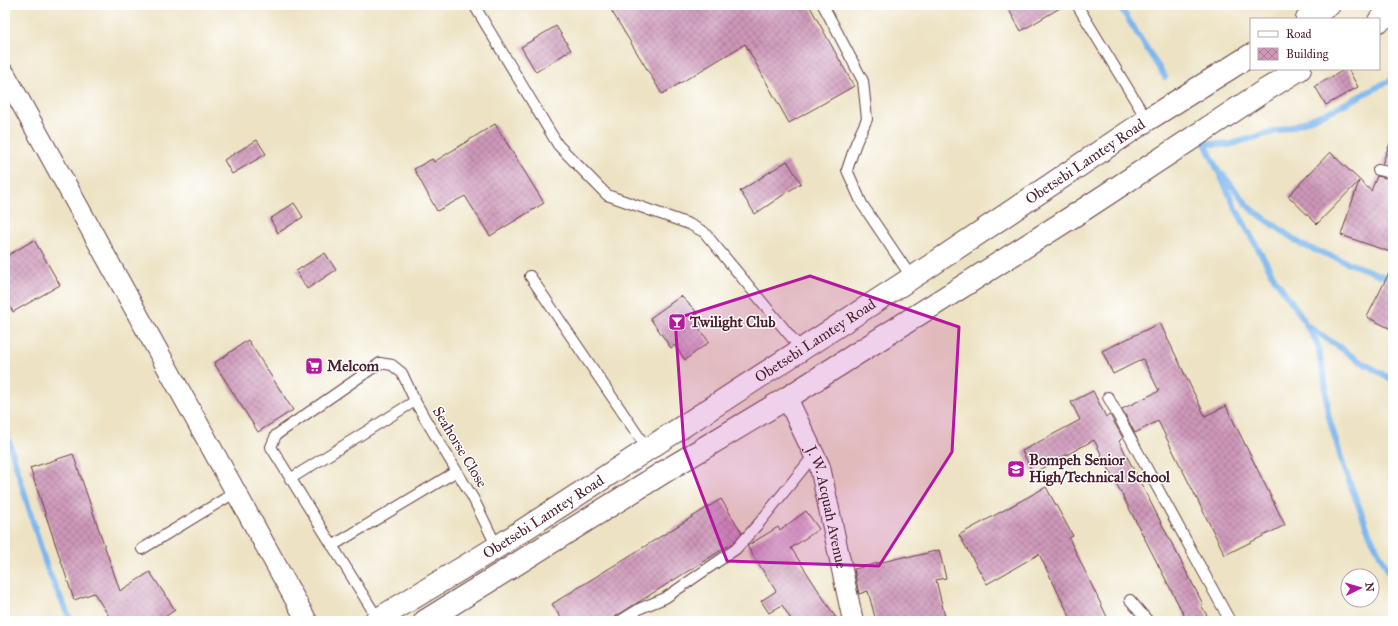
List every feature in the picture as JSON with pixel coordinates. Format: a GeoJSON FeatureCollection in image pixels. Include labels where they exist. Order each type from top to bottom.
{"type":"FeatureCollection","features":[{"type":"Feature","properties":{"kind":"main road"},"geometry":{"type":"LineString","coordinates":[[1309,18],[1329,5]]}},
{"type":"Feature","properties":{"kind":"main road"},"geometry":{"type":"LineString","coordinates":[[1380,20],[1393,12]]}},
{"type":"Feature","properties":{"kind":"main road","name":"Obetsebi Lamtey Road"},"geometry":{"type":"LineString","coordinates":[[377,620],[497,547],[648,450],[912,278],[1147,120],[1250,56]]}},
{"type":"Feature","properties":{"kind":"main road","name":"Obetsebi Lamtey Road"},"geometry":{"type":"LineString","coordinates":[[425,621],[788,398],[1298,70]]}},
{"type":"Feature","properties":{"kind":"street"},"geometry":{"type":"LineString","coordinates":[[5,74],[307,621]]}},
{"type":"Feature","properties":{"kind":"street","name":"J. W. Acquah Avenue"},"geometry":{"type":"LineString","coordinates":[[788,398],[821,474],[853,621]]}},
{"type":"Feature","properties":{"kind":"lane"},"geometry":{"type":"LineString","coordinates":[[474,5],[558,145],[607,195],[689,224],[704,232],[801,349]]}},
{"type":"Feature","properties":{"kind":"lane"},"geometry":{"type":"LineString","coordinates":[[823,5],[862,81],[867,119],[856,143],[847,170],[862,204],[912,278]]}},
{"type":"Feature","properties":{"kind":"lane"},"geometry":{"type":"LineString","coordinates":[[1077,5],[1147,120]]}},
{"type":"Feature","properties":{"kind":"lane"},"geometry":{"type":"LineString","coordinates":[[1378,170],[1393,173]]}},
{"type":"Feature","properties":{"kind":"lane"},"geometry":{"type":"LineString","coordinates":[[530,276],[648,450]]}},
{"type":"Feature","properties":{"kind":"lane","name":"Seahorse Close"},"geometry":{"type":"LineString","coordinates":[[290,479],[271,447],[276,435],[380,363],[392,365],[402,373],[415,401],[473,498],[497,547]]}},
{"type":"Feature","properties":{"kind":"lane"},"geometry":{"type":"LineString","coordinates":[[1108,397],[1230,621]]}},
{"type":"Feature","properties":{"kind":"lane"},"geometry":{"type":"LineString","coordinates":[[377,620],[290,479],[415,401]]}},
{"type":"Feature","properties":{"kind":"lane"},"geometry":{"type":"LineString","coordinates":[[620,621],[641,608],[665,598],[736,549],[760,522],[814,455]]}},
{"type":"Feature","properties":{"kind":"lane"},"geometry":{"type":"LineString","coordinates":[[332,546],[458,471]]}},
{"type":"Feature","properties":{"kind":"lane"},"geometry":{"type":"LineString","coordinates":[[142,549],[236,492]]}},
{"type":"Feature","properties":{"kind":"lane"},"geometry":{"type":"LineString","coordinates":[[1130,600],[1148,621]]}},
{"type":"Feature","properties":{"kind":"highlighted area"},"geometry":{"type":"Polygon","coordinates":[[[810,276],[959,327],[952,452],[879,566],[727,561],[684,447],[675,319],[810,276]]]}},
{"type":"Feature","properties":{"kind":"building"},"geometry":{"type":"Polygon","coordinates":[[[608,5],[809,5],[854,86],[789,123],[745,44],[662,94],[608,5]]]}},
{"type":"Feature","properties":{"kind":"building"},"geometry":{"type":"Polygon","coordinates":[[[1006,5],[1065,5],[1021,31],[1006,5]]]}},
{"type":"Feature","properties":{"kind":"building"},"geometry":{"type":"Polygon","coordinates":[[[556,26],[571,50],[536,72],[521,47],[556,26]]]}},
{"type":"Feature","properties":{"kind":"building"},"geometry":{"type":"Polygon","coordinates":[[[1344,70],[1349,70],[1358,87],[1326,105],[1315,86],[1344,70]]]}},
{"type":"Feature","properties":{"kind":"building"},"geometry":{"type":"Polygon","coordinates":[[[495,124],[544,203],[490,236],[465,196],[437,211],[414,169],[432,159],[434,162],[495,124]]]}},
{"type":"Feature","properties":{"kind":"building"},"geometry":{"type":"Polygon","coordinates":[[[1393,138],[1393,166],[1382,164],[1393,138]]]}},
{"type":"Feature","properties":{"kind":"building"},"geometry":{"type":"Polygon","coordinates":[[[257,140],[266,154],[232,174],[224,160],[257,140]]]}},
{"type":"Feature","properties":{"kind":"building"},"geometry":{"type":"Polygon","coordinates":[[[1330,152],[1371,191],[1377,176],[1393,179],[1393,253],[1341,235],[1359,181],[1317,224],[1288,196],[1330,152]]]}},
{"type":"Feature","properties":{"kind":"building"},"geometry":{"type":"Polygon","coordinates":[[[787,161],[801,183],[755,214],[740,191],[787,161]]]}},
{"type":"Feature","properties":{"kind":"building"},"geometry":{"type":"Polygon","coordinates":[[[294,203],[303,217],[278,233],[270,219],[294,203]]]}},
{"type":"Feature","properties":{"kind":"building"},"geometry":{"type":"Polygon","coordinates":[[[34,240],[60,285],[13,312],[5,298],[5,257],[34,240]]]}},
{"type":"Feature","properties":{"kind":"building"},"geometry":{"type":"Polygon","coordinates":[[[325,253],[336,270],[307,289],[296,271],[325,253]]]}},
{"type":"Feature","properties":{"kind":"building"},"geometry":{"type":"Polygon","coordinates":[[[1393,265],[1393,330],[1367,317],[1393,265]]]}},
{"type":"Feature","properties":{"kind":"building","name":"Twilight Club"},"geometry":{"type":"Polygon","coordinates":[[[681,296],[695,310],[702,326],[699,328],[709,342],[685,360],[675,345],[671,348],[650,318],[681,296]]]}},
{"type":"Feature","properties":{"kind":"building"},"geometry":{"type":"Polygon","coordinates":[[[1160,323],[1205,416],[1226,406],[1285,525],[1225,555],[1158,421],[1135,433],[1122,409],[1159,391],[1143,359],[1113,374],[1102,351],[1160,323]]]}},
{"type":"Feature","properties":{"kind":"building"},"geometry":{"type":"Polygon","coordinates":[[[248,340],[293,410],[258,432],[214,363],[248,340]]]}},
{"type":"Feature","properties":{"kind":"building"},"geometry":{"type":"Polygon","coordinates":[[[1093,391],[1106,417],[1110,415],[1123,438],[1119,441],[1203,604],[1201,605],[1210,621],[1187,621],[1094,440],[1033,473],[1022,451],[1080,420],[1071,402],[1093,391]]]}},
{"type":"Feature","properties":{"kind":"building"},"geometry":{"type":"Polygon","coordinates":[[[73,454],[120,591],[150,572],[175,610],[159,621],[112,621],[94,593],[74,600],[30,468],[73,454]]]}},
{"type":"Feature","properties":{"kind":"building"},"geometry":{"type":"Polygon","coordinates":[[[1046,487],[1073,536],[1069,538],[1109,621],[1072,621],[1039,554],[987,584],[959,535],[1046,487]]]}},
{"type":"Feature","properties":{"kind":"building"},"geometry":{"type":"Polygon","coordinates":[[[721,499],[742,533],[733,543],[608,621],[563,621],[552,604],[721,499]]]}},
{"type":"Feature","properties":{"kind":"building"},"geometry":{"type":"Polygon","coordinates":[[[806,511],[819,529],[791,548],[838,621],[792,621],[782,605],[769,613],[761,601],[776,591],[747,546],[778,527],[780,530],[806,511]]]}},
{"type":"Feature","properties":{"kind":"building"},"geometry":{"type":"Polygon","coordinates":[[[939,550],[946,578],[936,580],[946,621],[876,621],[868,591],[859,594],[854,569],[939,550]]]}},
{"type":"Feature","properties":{"kind":"waterway"},"geometry":{"type":"LineString","coordinates":[[1119,5],[1165,77]]}},
{"type":"Feature","properties":{"kind":"waterway"},"geometry":{"type":"LineString","coordinates":[[1205,143],[1228,145],[1294,126],[1335,109],[1393,79]]}},
{"type":"Feature","properties":{"kind":"waterway"},"geometry":{"type":"LineString","coordinates":[[1205,143],[1237,211],[1275,279],[1300,314],[1317,343],[1325,381],[1328,414],[1344,468],[1370,535],[1393,580]]}},
{"type":"Feature","properties":{"kind":"waterway"},"geometry":{"type":"LineString","coordinates":[[1223,175],[1250,208],[1302,245],[1393,280]]}},
{"type":"Feature","properties":{"kind":"waterway"},"geometry":{"type":"LineString","coordinates":[[1308,326],[1358,360],[1393,380]]}},
{"type":"Feature","properties":{"kind":"waterway"},"geometry":{"type":"LineString","coordinates":[[5,429],[47,568],[71,621]]}},
{"type":"Feature","properties":{"kind":"place","name":"Twilight Club"},"geometry":{"type":"Point","coordinates":[677,322]}},
{"type":"Feature","properties":{"kind":"place","name":"Melcom"},"geometry":{"type":"Point","coordinates":[314,366]}},
{"type":"Feature","properties":{"kind":"place","name":"Bompeh Senior High/Technical School"},"geometry":{"type":"Point","coordinates":[1016,469]}}]}
